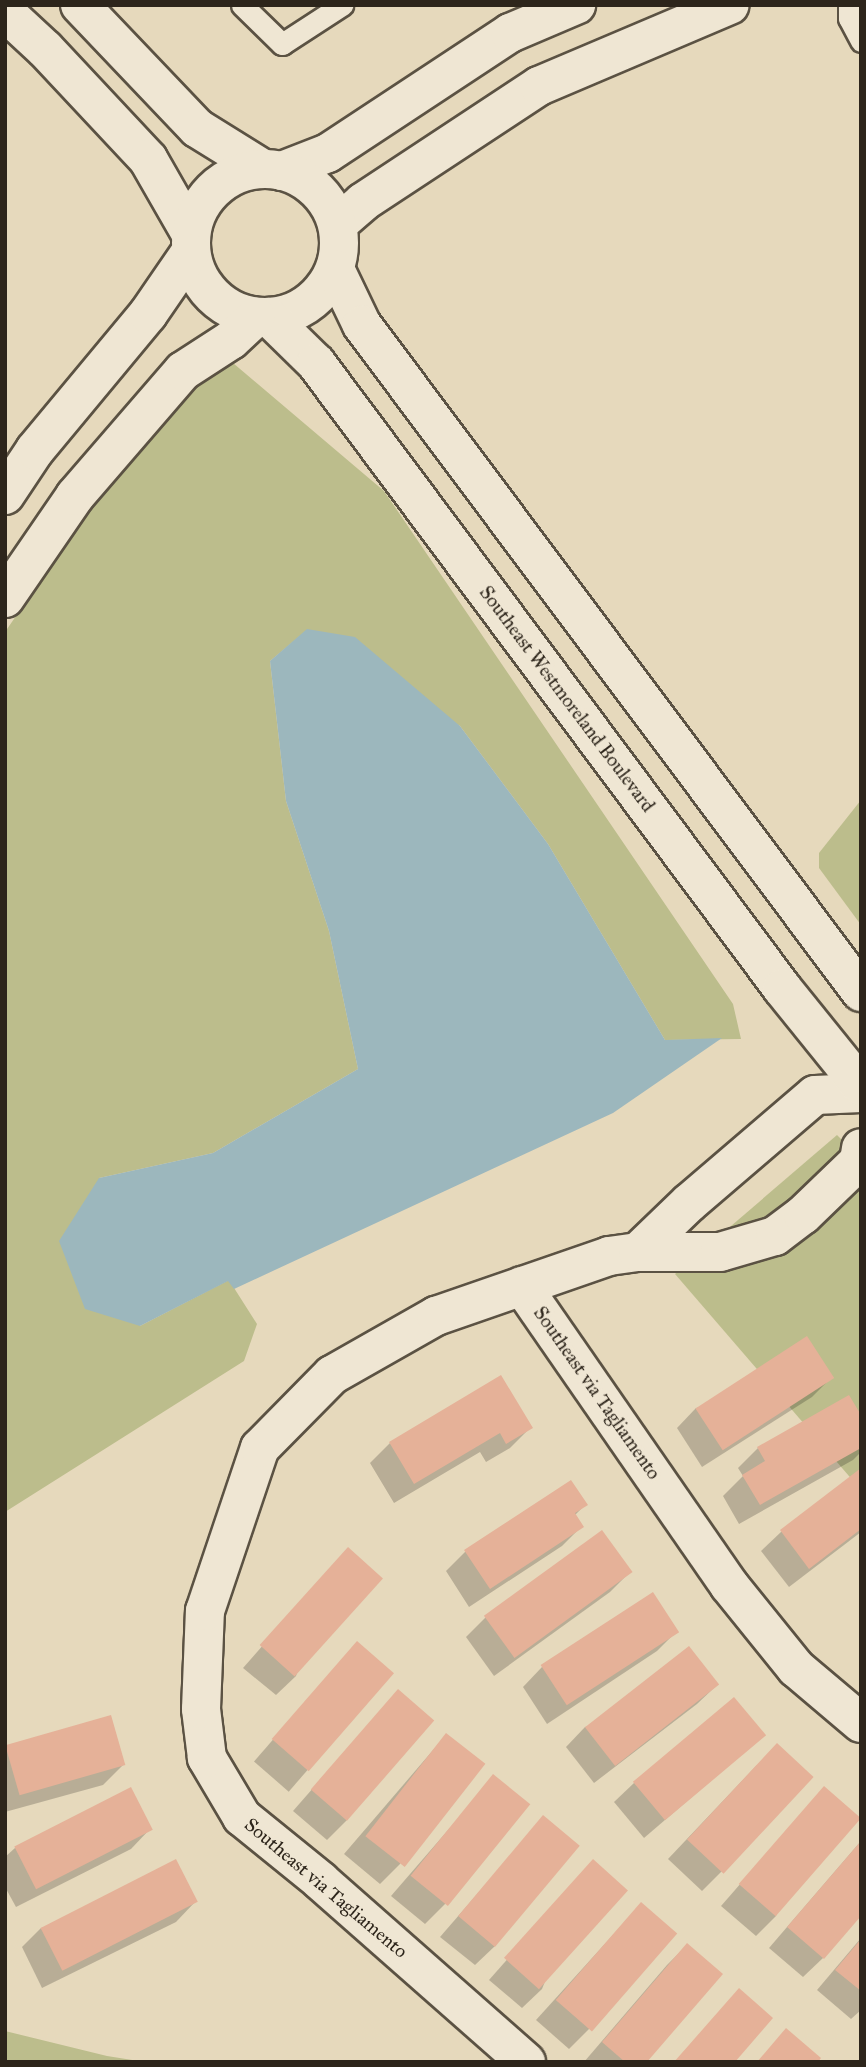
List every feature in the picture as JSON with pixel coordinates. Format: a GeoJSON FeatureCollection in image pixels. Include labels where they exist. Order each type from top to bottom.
{"type":"FeatureCollection","features":[{"type":"Feature","properties":{"kind":"street"},"geometry":{"type":"LineString","coordinates":[[5,598],[75,496],[183,371],[263,317],[299,309],[317,297],[335,269],[340,243],[338,224],[329,204],[315,187],[273,170],[197,128],[80,5]]}},
{"type":"Feature","properties":{"kind":"street"},"geometry":{"type":"LineString","coordinates":[[5,495],[34,450],[148,314],[190,243],[195,217],[215,188],[245,172],[273,170],[328,153],[519,16],[576,5]]}},
{"type":"Feature","properties":{"kind":"street"},"geometry":{"type":"LineString","coordinates":[[338,224],[363,202],[553,80],[730,5]]}},
{"type":"Feature","properties":{"kind":"street"},"geometry":{"type":"LineString","coordinates":[[5,12],[45,49],[148,159],[190,243],[203,285],[217,300],[234,311],[263,317]]}},
{"type":"Feature","properties":{"kind":"street"},"geometry":{"type":"LineString","coordinates":[[519,16],[553,80]]}},
{"type":"Feature","properties":{"kind":"street"},"geometry":{"type":"LineString","coordinates":[[335,269],[362,324],[861,992]]}},
{"type":"Feature","properties":{"kind":"street","name":"Southeast Westmoreland Boulevard"},"geometry":{"type":"LineString","coordinates":[[263,317],[316,363],[782,988],[861,1086]]}},
{"type":"Feature","properties":{"kind":"street"},"geometry":{"type":"LineString","coordinates":[[638,1252],[689,1203],[815,1095],[861,1093]]}},
{"type":"Feature","properties":{"kind":"street","name":"Southeast via Tagliamento"},"geometry":{"type":"LineString","coordinates":[[526,2062],[321,1881],[242,1817],[206,1758],[201,1709],[205,1611],[260,1448],[332,1375],[436,1316],[609,1256],[638,1252],[720,1252],[775,1236],[803,1215],[859,1161],[861,1148]]}},
{"type":"Feature","properties":{"kind":"street","name":"Southeast via Tagliamento"},"geometry":{"type":"LineString","coordinates":[[522,1286],[729,1585],[796,1668],[861,1723]]}},
{"type":"Feature","properties":{"kind":"lane"},"geometry":{"type":"LineString","coordinates":[[243,5],[282,44],[342,5]]}},
{"type":"Feature","properties":{"kind":"lane"},"geometry":{"type":"LineString","coordinates":[[849,5],[849,18],[861,41]]}},
{"type":"Feature","properties":{"kind":"green space"},"geometry":{"type":"Polygon","coordinates":[[[233,363],[384,491],[733,1004],[741,1039],[665,1040],[548,844],[460,726],[307,630],[270,661],[286,801],[329,931],[358,1069],[213,1153],[99,1178],[140,1326],[229,1280],[257,1324],[244,1361],[5,1512],[5,632],[89,510],[194,387],[233,363]]]}},
{"type":"Feature","properties":{"kind":"green space"},"geometry":{"type":"Polygon","coordinates":[[[861,800],[861,925],[819,868],[819,853],[861,800]]]}},
{"type":"Feature","properties":{"kind":"green space"},"geometry":{"type":"Polygon","coordinates":[[[837,1135],[861,1159],[861,1490],[675,1274],[837,1135]]]}},
{"type":"Feature","properties":{"kind":"green space"},"geometry":{"type":"Polygon","coordinates":[[[5,2031],[107,2056],[145,2062],[5,2062],[5,2031]]]}},
{"type":"Feature","properties":{"kind":"water"},"geometry":{"type":"Polygon","coordinates":[[[307,629],[355,637],[460,726],[548,844],[665,1040],[722,1038],[613,1113],[234,1289],[228,1281],[140,1326],[85,1309],[59,1241],[99,1178],[213,1153],[358,1069],[329,931],[286,801],[270,661],[307,629]]]}},
{"type":"Feature","properties":{"kind":"building"},"geometry":{"type":"Polygon","coordinates":[[[807,1336],[834,1378],[723,1450],[695,1408],[807,1336]]]}},
{"type":"Feature","properties":{"kind":"building"},"geometry":{"type":"Polygon","coordinates":[[[501,1375],[533,1428],[506,1444],[500,1433],[414,1484],[389,1442],[501,1375]]]}},
{"type":"Feature","properties":{"kind":"building"},"geometry":{"type":"Polygon","coordinates":[[[849,1395],[861,1415],[861,1448],[760,1505],[742,1475],[765,1461],[757,1447],[849,1395]]]}},
{"type":"Feature","properties":{"kind":"building"},"geometry":{"type":"Polygon","coordinates":[[[861,1468],[861,1529],[809,1569],[780,1530],[861,1468]]]}},
{"type":"Feature","properties":{"kind":"building"},"geometry":{"type":"Polygon","coordinates":[[[571,1480],[588,1505],[575,1513],[584,1527],[490,1589],[464,1550],[571,1480]]]}},
{"type":"Feature","properties":{"kind":"building"},"geometry":{"type":"Polygon","coordinates":[[[602,1530],[633,1572],[514,1658],[484,1616],[602,1530]]]}},
{"type":"Feature","properties":{"kind":"building"},"geometry":{"type":"Polygon","coordinates":[[[348,1547],[383,1578],[295,1677],[260,1645],[348,1547]]]}},
{"type":"Feature","properties":{"kind":"building"},"geometry":{"type":"Polygon","coordinates":[[[653,1592],[679,1632],[567,1705],[541,1665],[653,1592]]]}},
{"type":"Feature","properties":{"kind":"building"},"geometry":{"type":"Polygon","coordinates":[[[357,1641],[394,1673],[309,1771],[272,1739],[357,1641]]]}},
{"type":"Feature","properties":{"kind":"building"},"geometry":{"type":"Polygon","coordinates":[[[689,1646],[719,1685],[615,1766],[585,1727],[689,1646]]]}},
{"type":"Feature","properties":{"kind":"building"},"geometry":{"type":"Polygon","coordinates":[[[398,1689],[434,1720],[347,1821],[311,1789],[398,1689]]]}},
{"type":"Feature","properties":{"kind":"building"},"geometry":{"type":"Polygon","coordinates":[[[734,1697],[766,1735],[665,1820],[633,1782],[734,1697]]]}},
{"type":"Feature","properties":{"kind":"building"},"geometry":{"type":"Polygon","coordinates":[[[111,1715],[125,1765],[20,1795],[5,1745],[111,1715]]]}},
{"type":"Feature","properties":{"kind":"building"},"geometry":{"type":"Polygon","coordinates":[[[446,1733],[485,1764],[405,1867],[365,1836],[446,1733]]]}},
{"type":"Feature","properties":{"kind":"building"},"geometry":{"type":"Polygon","coordinates":[[[777,1743],[814,1777],[724,1874],[687,1840],[777,1743]]]}},
{"type":"Feature","properties":{"kind":"building"},"geometry":{"type":"Polygon","coordinates":[[[493,1774],[530,1804],[448,1906],[411,1876],[493,1774]]]}},
{"type":"Feature","properties":{"kind":"building"},"geometry":{"type":"Polygon","coordinates":[[[824,1786],[861,1818],[776,1916],[739,1884],[824,1786]]]}},
{"type":"Feature","properties":{"kind":"building"},"geometry":{"type":"Polygon","coordinates":[[[131,1787],[153,1830],[36,1889],[14,1846],[131,1787]]]}},
{"type":"Feature","properties":{"kind":"building"},"geometry":{"type":"Polygon","coordinates":[[[543,1815],[580,1846],[495,1947],[458,1916],[543,1815]]]}},
{"type":"Feature","properties":{"kind":"building"},"geometry":{"type":"Polygon","coordinates":[[[861,1841],[861,1916],[824,1959],[787,1927],[861,1841]]]}},
{"type":"Feature","properties":{"kind":"building"},"geometry":{"type":"Polygon","coordinates":[[[176,1859],[198,1902],[62,1971],[41,1928],[176,1859]]]}},
{"type":"Feature","properties":{"kind":"building"},"geometry":{"type":"Polygon","coordinates":[[[593,1859],[628,1890],[539,1989],[504,1958],[593,1859]]]}},
{"type":"Feature","properties":{"kind":"building"},"geometry":{"type":"Polygon","coordinates":[[[641,1902],[677,1933],[592,2032],[556,2000],[641,1902]]]}},
{"type":"Feature","properties":{"kind":"building"},"geometry":{"type":"Polygon","coordinates":[[[861,1939],[861,1991],[835,1970],[861,1939]]]}},
{"type":"Feature","properties":{"kind":"building"},"geometry":{"type":"Polygon","coordinates":[[[687,1943],[723,1974],[647,2062],[625,2062],[602,2042],[687,1943]]]}},
{"type":"Feature","properties":{"kind":"building"},"geometry":{"type":"Polygon","coordinates":[[[739,1988],[773,2018],[735,2062],[674,2062],[739,1988]]]}},
{"type":"Feature","properties":{"kind":"building"},"geometry":{"type":"Polygon","coordinates":[[[786,2028],[821,2058],[818,2062],[757,2062],[786,2028]]]}}]}
